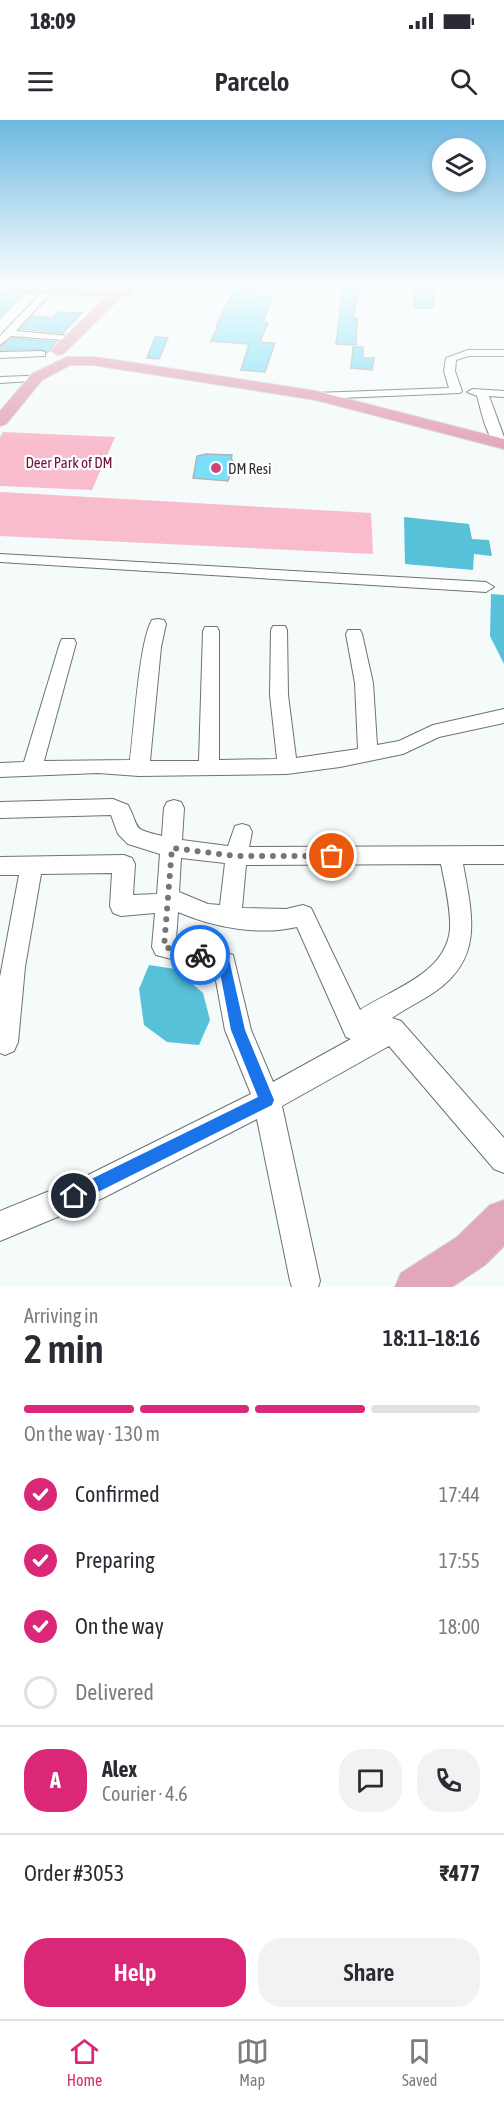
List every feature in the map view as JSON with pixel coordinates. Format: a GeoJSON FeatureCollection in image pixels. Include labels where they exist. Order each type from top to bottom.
{"type":"FeatureCollection","features":[{"type":"Feature","properties":{"kind":"main road"},"geometry":{"type":"LineString","coordinates":[[0,421],[37,377],[68,354],[80,339]]}},
{"type":"Feature","properties":{"kind":"main road"},"geometry":{"type":"LineString","coordinates":[[0,411],[27,379],[68,354],[316,396],[504,444]]}},
{"type":"Feature","properties":{"kind":"main road"},"geometry":{"type":"LineString","coordinates":[[415,1287],[488,1247],[504,1220]]}},
{"type":"Feature","properties":{"kind":"street"},"geometry":{"type":"LineString","coordinates":[[27,339],[68,354]]}},
{"type":"Feature","properties":{"kind":"street"},"geometry":{"type":"LineString","coordinates":[[456,391],[449,375],[448,364],[451,358],[468,353],[504,353]]}},
{"type":"Feature","properties":{"kind":"street"},"geometry":{"type":"LineString","coordinates":[[0,355],[68,354]]}},
{"type":"Feature","properties":{"kind":"street"},"geometry":{"type":"LineString","coordinates":[[0,380],[27,379]]}},
{"type":"Feature","properties":{"kind":"street"},"geometry":{"type":"LineString","coordinates":[[316,396],[456,391],[504,394]]}},
{"type":"Feature","properties":{"kind":"street"},"geometry":{"type":"LineString","coordinates":[[482,392],[495,434],[504,444]]}},
{"type":"Feature","properties":{"kind":"street"},"geometry":{"type":"LineString","coordinates":[[0,558],[486,587]]}},
{"type":"Feature","properties":{"kind":"street"},"geometry":{"type":"LineString","coordinates":[[139,769],[153,647],[158,624]]}},
{"type":"Feature","properties":{"kind":"street"},"geometry":{"type":"LineString","coordinates":[[279,630],[279,695],[288,767]]}},
{"type":"Feature","properties":{"kind":"street"},"geometry":{"type":"LineString","coordinates":[[209,768],[211,631]]}},
{"type":"Feature","properties":{"kind":"street"},"geometry":{"type":"LineString","coordinates":[[354,634],[364,683],[368,755]]}},
{"type":"Feature","properties":{"kind":"street"},"geometry":{"type":"LineString","coordinates":[[32,769],[68,643]]}},
{"type":"Feature","properties":{"kind":"street"},"geometry":{"type":"LineString","coordinates":[[0,770],[98,766],[139,769],[288,767],[404,747],[433,732],[504,716]]}},
{"type":"Feature","properties":{"kind":"street"},"geometry":{"type":"LineString","coordinates":[[0,810],[113,807],[121,811],[125,828],[135,838],[172,848],[236,856],[504,855]]}},
{"type":"Feature","properties":{"kind":"street"},"geometry":{"type":"LineString","coordinates":[[174,808],[169,903],[164,947],[225,963],[238,1030],[267,1100],[306,1281]]}},
{"type":"Feature","properties":{"kind":"street"},"geometry":{"type":"LineString","coordinates":[[230,916],[236,856],[243,832]]}},
{"type":"Feature","properties":{"kind":"street"},"geometry":{"type":"LineString","coordinates":[[355,1028],[388,1006],[430,984],[449,967],[459,948],[461,928],[451,856]]}},
{"type":"Feature","properties":{"kind":"street"},"geometry":{"type":"LineString","coordinates":[[0,866],[124,864],[121,906],[179,902],[207,914],[254,920],[286,919],[303,915],[355,1028]]}},
{"type":"Feature","properties":{"kind":"street"},"geometry":{"type":"LineString","coordinates":[[5,1042],[13,967],[32,866]]}},
{"type":"Feature","properties":{"kind":"street"},"geometry":{"type":"LineString","coordinates":[[355,1028],[392,1030],[504,1159]]}},
{"type":"Feature","properties":{"kind":"street"},"geometry":{"type":"LineString","coordinates":[[0,1226],[93,1188],[267,1100],[392,1030]]}},
{"type":"Feature","properties":{"kind":"green space","name":"Deer Park of DM"},"geometry":{"type":"Polygon","coordinates":[[[3,432],[115,437],[92,490],[0,486],[0,437],[3,432]]]}},
{"type":"Feature","properties":{"kind":"green space"},"geometry":{"type":"Polygon","coordinates":[[[0,492],[371,513],[373,554],[0,536],[0,492]]]}},
{"type":"Feature","properties":{"kind":"water"},"geometry":{"type":"Polygon","coordinates":[[[404,517],[469,524],[472,539],[489,540],[492,556],[474,554],[473,570],[405,564],[404,517]]]}},
{"type":"Feature","properties":{"kind":"water"},"geometry":{"type":"Polygon","coordinates":[[[491,594],[504,595],[504,664],[490,636],[491,594]]]}},
{"type":"Feature","properties":{"kind":"water"},"geometry":{"type":"Polygon","coordinates":[[[149,965],[175,969],[203,993],[210,1020],[199,1045],[167,1042],[144,1025],[139,989],[149,965]]]}},
{"type":"Feature","properties":{"kind":"building"},"geometry":{"type":"Polygon","coordinates":[[[10,339],[56,342],[47,353],[41,349],[0,350],[0,347],[10,339]]]}},
{"type":"Feature","properties":{"kind":"building"},"geometry":{"type":"Polygon","coordinates":[[[154,339],[167,339],[159,359],[147,358],[154,339]]]}},
{"type":"Feature","properties":{"kind":"building"},"geometry":{"type":"Polygon","coordinates":[[[261,339],[260,342],[275,343],[265,372],[241,370],[249,344],[211,341],[261,339]]]}},
{"type":"Feature","properties":{"kind":"building"},"geometry":{"type":"Polygon","coordinates":[[[337,339],[356,339],[356,345],[336,344],[337,339]]]}},
{"type":"Feature","properties":{"kind":"building"},"geometry":{"type":"Polygon","coordinates":[[[353,347],[363,347],[363,358],[374,358],[372,370],[351,368],[353,347]]]}},
{"type":"Feature","properties":{"kind":"building","name":"DM Resi"},"geometry":{"type":"Polygon","coordinates":[[[232,455],[231,459],[239,466],[230,474],[228,481],[193,478],[197,456],[232,455]]]}},
{"type":"Feature","properties":{"kind":"way so far"},"geometry":{"type":"LineString","coordinates":[[200,955],[164,947],[172,848],[236,856],[332,856]]}},
{"type":"Feature","properties":{"kind":"place","name":"DM Resi"},"geometry":{"type":"Point","coordinates":[216,468]}},
{"type":"Feature","properties":{"kind":"route"},"geometry":{"type":"LineString","coordinates":[[74,1196],[267,1100],[238,1030],[225,963],[200,955]]}}]}
